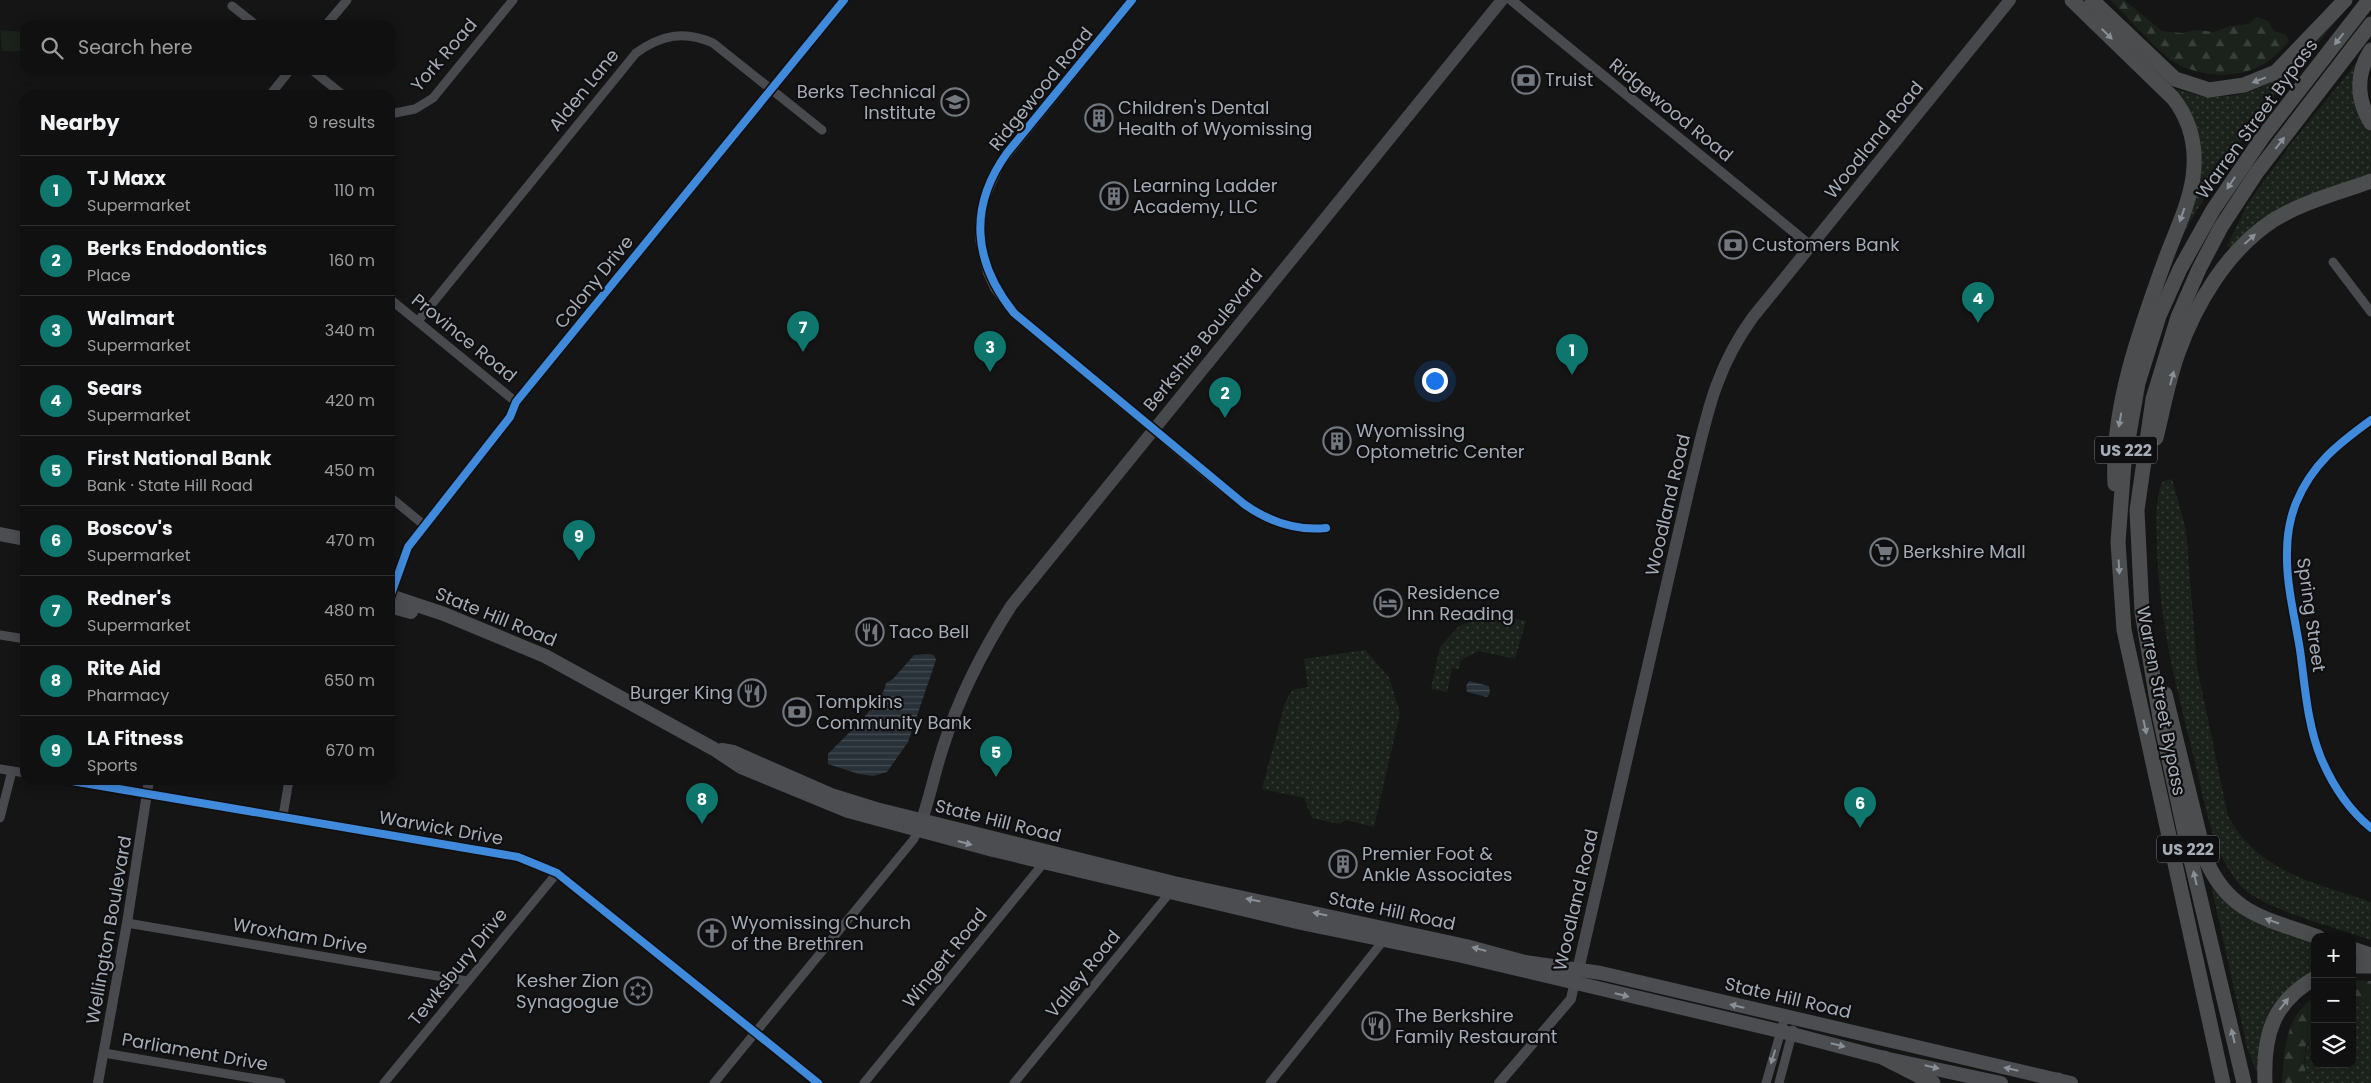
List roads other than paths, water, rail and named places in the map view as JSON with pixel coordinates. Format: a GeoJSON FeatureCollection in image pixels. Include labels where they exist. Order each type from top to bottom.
{"type":"FeatureCollection","features":[{"type":"Feature","properties":{"kind":"highway"},"geometry":{"type":"LineString","coordinates":[[2072,0],[2173,98],[2186,118],[2194,144],[2193,177],[2189,196],[2154,292],[2129,376],[2119,423],[2114,464],[2118,542]]}},
{"type":"Feature","properties":{"kind":"highway"},"geometry":{"type":"LineString","coordinates":[[2092,0],[2175,79],[2209,90],[2244,85],[2276,72],[2345,0]]}},
{"type":"Feature","properties":{"kind":"highway","name":"Warren Street Bypass"},"geometry":{"type":"LineString","coordinates":[[2223,1083],[2124,630],[2118,542],[2124,463],[2138,383],[2159,316],[2180,268],[2213,210],[2251,154],[2369,0]]}},
{"type":"Feature","properties":{"kind":"highway","name":"Warren Street Bypass"},"geometry":{"type":"LineString","coordinates":[[2244,1083],[2160,718],[2142,612],[2137,510],[2153,399],[2178,317],[2199,269],[2221,227],[2257,172],[2371,24]]}},
{"type":"Feature","properties":{"kind":"highway"},"geometry":{"type":"LineString","coordinates":[[2371,50],[2361,69],[2359,89],[2364,110],[2371,122]]}},
{"type":"Feature","properties":{"kind":"highway"},"geometry":{"type":"LineString","coordinates":[[2137,510],[2178,354],[2205,297],[2227,263],[2253,236],[2284,214],[2371,181]]}},
{"type":"Feature","properties":{"kind":"highway"},"geometry":{"type":"LineString","coordinates":[[2142,612],[2158,664],[2206,858],[2215,879],[2228,896],[2249,912],[2311,934]]}},
{"type":"Feature","properties":{"kind":"highway"},"geometry":{"type":"LineString","coordinates":[[2356,950],[2371,955]]}},
{"type":"Feature","properties":{"kind":"highway"},"geometry":{"type":"LineString","coordinates":[[2356,966],[2371,966]]}},
{"type":"Feature","properties":{"kind":"highway"},"geometry":{"type":"LineString","coordinates":[[2265,1083],[2267,1040],[2276,1015],[2296,991],[2311,981]]}},
{"type":"Feature","properties":{"kind":"highway"},"geometry":{"type":"LineString","coordinates":[[1884,1058],[1933,1083]]}},
{"type":"Feature","properties":{"kind":"main road","name":"Berkshire Boulevard"},"geometry":{"type":"LineString","coordinates":[[920,825],[953,718],[974,671],[997,628],[1032,579],[1502,0]]}},
{"type":"Feature","properties":{"kind":"main road","name":"Woodland Road"},"geometry":{"type":"LineString","coordinates":[[1576,976],[1714,388],[1725,360],[1740,335],[2010,0]]}},
{"type":"Feature","properties":{"kind":"main road"},"geometry":{"type":"LineString","coordinates":[[0,534],[20,537]]}},
{"type":"Feature","properties":{"kind":"main road","name":"State Hill Road"},"geometry":{"type":"LineString","coordinates":[[395,598],[444,614],[545,656],[741,766],[848,811],[920,825],[1172,888],[1387,935],[1462,956],[1576,976],[1884,1058],[2001,1083]]}},
{"type":"Feature","properties":{"kind":"main road","name":"State Hill Road"},"geometry":{"type":"LineString","coordinates":[[395,608],[459,628],[564,674],[584,679]]}},
{"type":"Feature","properties":{"kind":"main road","name":"State Hill Road"},"geometry":{"type":"LineString","coordinates":[[1576,976],[1601,973],[2064,1082]]}},
{"type":"Feature","properties":{"kind":"street"},"geometry":{"type":"LineString","coordinates":[[330,20],[346,0]]}},
{"type":"Feature","properties":{"kind":"street","name":"York Road"},"geometry":{"type":"LineString","coordinates":[[395,113],[409,111],[433,98],[512,0]]}},
{"type":"Feature","properties":{"kind":"street","name":"Colony Drive"},"geometry":{"type":"LineString","coordinates":[[395,581],[404,555],[424,525],[504,424],[516,402],[844,0]]}},
{"type":"Feature","properties":{"kind":"street","name":"Ridgewood Road"},"geometry":{"type":"LineString","coordinates":[[1132,0],[1000,163],[984,199],[980,222],[980,239],[988,273],[995,288],[1014,312],[1153,429]]}},
{"type":"Feature","properties":{"kind":"street","name":"Ridgewood Road"},"geometry":{"type":"LineString","coordinates":[[1511,0],[1811,246]]}},
{"type":"Feature","properties":{"kind":"street"},"geometry":{"type":"LineString","coordinates":[[232,6],[250,20]]}},
{"type":"Feature","properties":{"kind":"street","name":"Alden Lane"},"geometry":{"type":"LineString","coordinates":[[418,321],[630,60],[648,44],[675,35],[703,38],[727,53],[822,130]]}},
{"type":"Feature","properties":{"kind":"street"},"geometry":{"type":"LineString","coordinates":[[274,90],[286,75]]}},
{"type":"Feature","properties":{"kind":"street"},"geometry":{"type":"LineString","coordinates":[[318,75],[338,90]]}},
{"type":"Feature","properties":{"kind":"street"},"geometry":{"type":"LineString","coordinates":[[2333,262],[2371,312]]}},
{"type":"Feature","properties":{"kind":"street","name":"Province Road"},"geometry":{"type":"LineString","coordinates":[[395,303],[516,402]]}},
{"type":"Feature","properties":{"kind":"street","name":"Spring Street"},"geometry":{"type":"LineString","coordinates":[[2371,420],[2332,449],[2308,479],[2291,519],[2287,549],[2288,575],[2310,719],[2318,750],[2342,797],[2371,828]]}},
{"type":"Feature","properties":{"kind":"street"},"geometry":{"type":"LineString","coordinates":[[1153,429],[1256,513],[1272,520],[1301,528],[1326,528]]}},
{"type":"Feature","properties":{"kind":"street"},"geometry":{"type":"LineString","coordinates":[[395,501],[424,525]]}},
{"type":"Feature","properties":{"kind":"street"},"geometry":{"type":"LineString","coordinates":[[0,634],[20,638]]}},
{"type":"Feature","properties":{"kind":"street"},"geometry":{"type":"LineString","coordinates":[[0,769],[20,772]]}},
{"type":"Feature","properties":{"kind":"street"},"geometry":{"type":"LineString","coordinates":[[0,818],[12,771]]}},
{"type":"Feature","properties":{"kind":"street","name":"Warwick Drive"},"geometry":{"type":"LineString","coordinates":[[95,785],[518,857],[557,872],[818,1083]]}},
{"type":"Feature","properties":{"kind":"street","name":"Wellington Boulevard"},"geometry":{"type":"LineString","coordinates":[[98,1083],[149,785]]}},
{"type":"Feature","properties":{"kind":"street"},"geometry":{"type":"LineString","coordinates":[[282,816],[288,785]]}},
{"type":"Feature","properties":{"kind":"street"},"geometry":{"type":"LineString","coordinates":[[714,1083],[914,840],[920,825]]}},
{"type":"Feature","properties":{"kind":"street","name":"Wingert Road"},"geometry":{"type":"LineString","coordinates":[[864,1083],[1047,858]]}},
{"type":"Feature","properties":{"kind":"street","name":"Tewksbury Drive"},"geometry":{"type":"LineString","coordinates":[[384,1083],[557,872]]}},
{"type":"Feature","properties":{"kind":"street","name":"Valley Road"},"geometry":{"type":"LineString","coordinates":[[1014,1083],[1172,888]]}},
{"type":"Feature","properties":{"kind":"street","name":"Wroxham Drive"},"geometry":{"type":"LineString","coordinates":[[127,923],[467,981]]}},
{"type":"Feature","properties":{"kind":"street"},"geometry":{"type":"LineString","coordinates":[[1270,1083],[1387,935]]}},
{"type":"Feature","properties":{"kind":"street","name":"Woodland Road"},"geometry":{"type":"LineString","coordinates":[[1499,1083],[1571,999],[1576,976]]}},
{"type":"Feature","properties":{"kind":"street"},"geometry":{"type":"LineString","coordinates":[[1779,1083],[1790,1018]]}},
{"type":"Feature","properties":{"kind":"street"},"geometry":{"type":"LineString","coordinates":[[1766,1083],[1787,1032]]}},
{"type":"Feature","properties":{"kind":"street","name":"Parliament Drive"},"geometry":{"type":"LineString","coordinates":[[104,1053],[281,1083]]}},
{"type":"Feature","properties":{"kind":"place","name":"Truist"},"geometry":{"type":"Point","coordinates":[1526,80]}},
{"type":"Feature","properties":{"kind":"place","name":"Berks Technical Institute"},"geometry":{"type":"Point","coordinates":[955,102]}},
{"type":"Feature","properties":{"kind":"place","name":"Children's Dental Health of Wyomissing"},"geometry":{"type":"Point","coordinates":[1099,118]}},
{"type":"Feature","properties":{"kind":"place","name":"Learning Ladder Academy, LLC"},"geometry":{"type":"Point","coordinates":[1114,196]}},
{"type":"Feature","properties":{"kind":"place","name":"Customers Bank"},"geometry":{"type":"Point","coordinates":[1733,245]}},
{"type":"Feature","properties":{"kind":"place","name":"Sears"},"geometry":{"type":"Point","coordinates":[1978,323]}},
{"type":"Feature","properties":{"kind":"place","name":"Redner's"},"geometry":{"type":"Point","coordinates":[803,352]}},
{"type":"Feature","properties":{"kind":"place","name":"Walmart"},"geometry":{"type":"Point","coordinates":[990,372]}},
{"type":"Feature","properties":{"kind":"place","name":"TJ Maxx"},"geometry":{"type":"Point","coordinates":[1572,375]}},
{"type":"Feature","properties":{"kind":"place","name":"Berks Endodontics"},"geometry":{"type":"Point","coordinates":[1225,418]}},
{"type":"Feature","properties":{"kind":"place","name":"Wyomissing Optometric Center"},"geometry":{"type":"Point","coordinates":[1337,441]}},
{"type":"Feature","properties":{"kind":"place","name":"Berkshire Mall"},"geometry":{"type":"Point","coordinates":[1884,552]}},
{"type":"Feature","properties":{"kind":"place","name":"LA Fitness"},"geometry":{"type":"Point","coordinates":[579,561]}},
{"type":"Feature","properties":{"kind":"place","name":"Residence Inn Reading"},"geometry":{"type":"Point","coordinates":[1388,603]}},
{"type":"Feature","properties":{"kind":"place","name":"Taco Bell"},"geometry":{"type":"Point","coordinates":[870,632]}},
{"type":"Feature","properties":{"kind":"place","name":"Burger King"},"geometry":{"type":"Point","coordinates":[752,693]}},
{"type":"Feature","properties":{"kind":"place","name":"Tompkins Community Bank"},"geometry":{"type":"Point","coordinates":[797,712]}},
{"type":"Feature","properties":{"kind":"place","name":"First National Bank"},"geometry":{"type":"Point","coordinates":[996,777]}},
{"type":"Feature","properties":{"kind":"place","name":"Rite Aid"},"geometry":{"type":"Point","coordinates":[702,824]}},
{"type":"Feature","properties":{"kind":"place","name":"Boscov's"},"geometry":{"type":"Point","coordinates":[1860,828]}},
{"type":"Feature","properties":{"kind":"place","name":"Premier Foot & Ankle Associates"},"geometry":{"type":"Point","coordinates":[1343,864]}},
{"type":"Feature","properties":{"kind":"place","name":"Wyomissing Church of the Brethren"},"geometry":{"type":"Point","coordinates":[712,933]}},
{"type":"Feature","properties":{"kind":"place","name":"Kesher Zion Synagogue"},"geometry":{"type":"Point","coordinates":[638,991]}},
{"type":"Feature","properties":{"kind":"place","name":"The Berkshire Family Restaurant"},"geometry":{"type":"Point","coordinates":[1376,1026]}}]}
